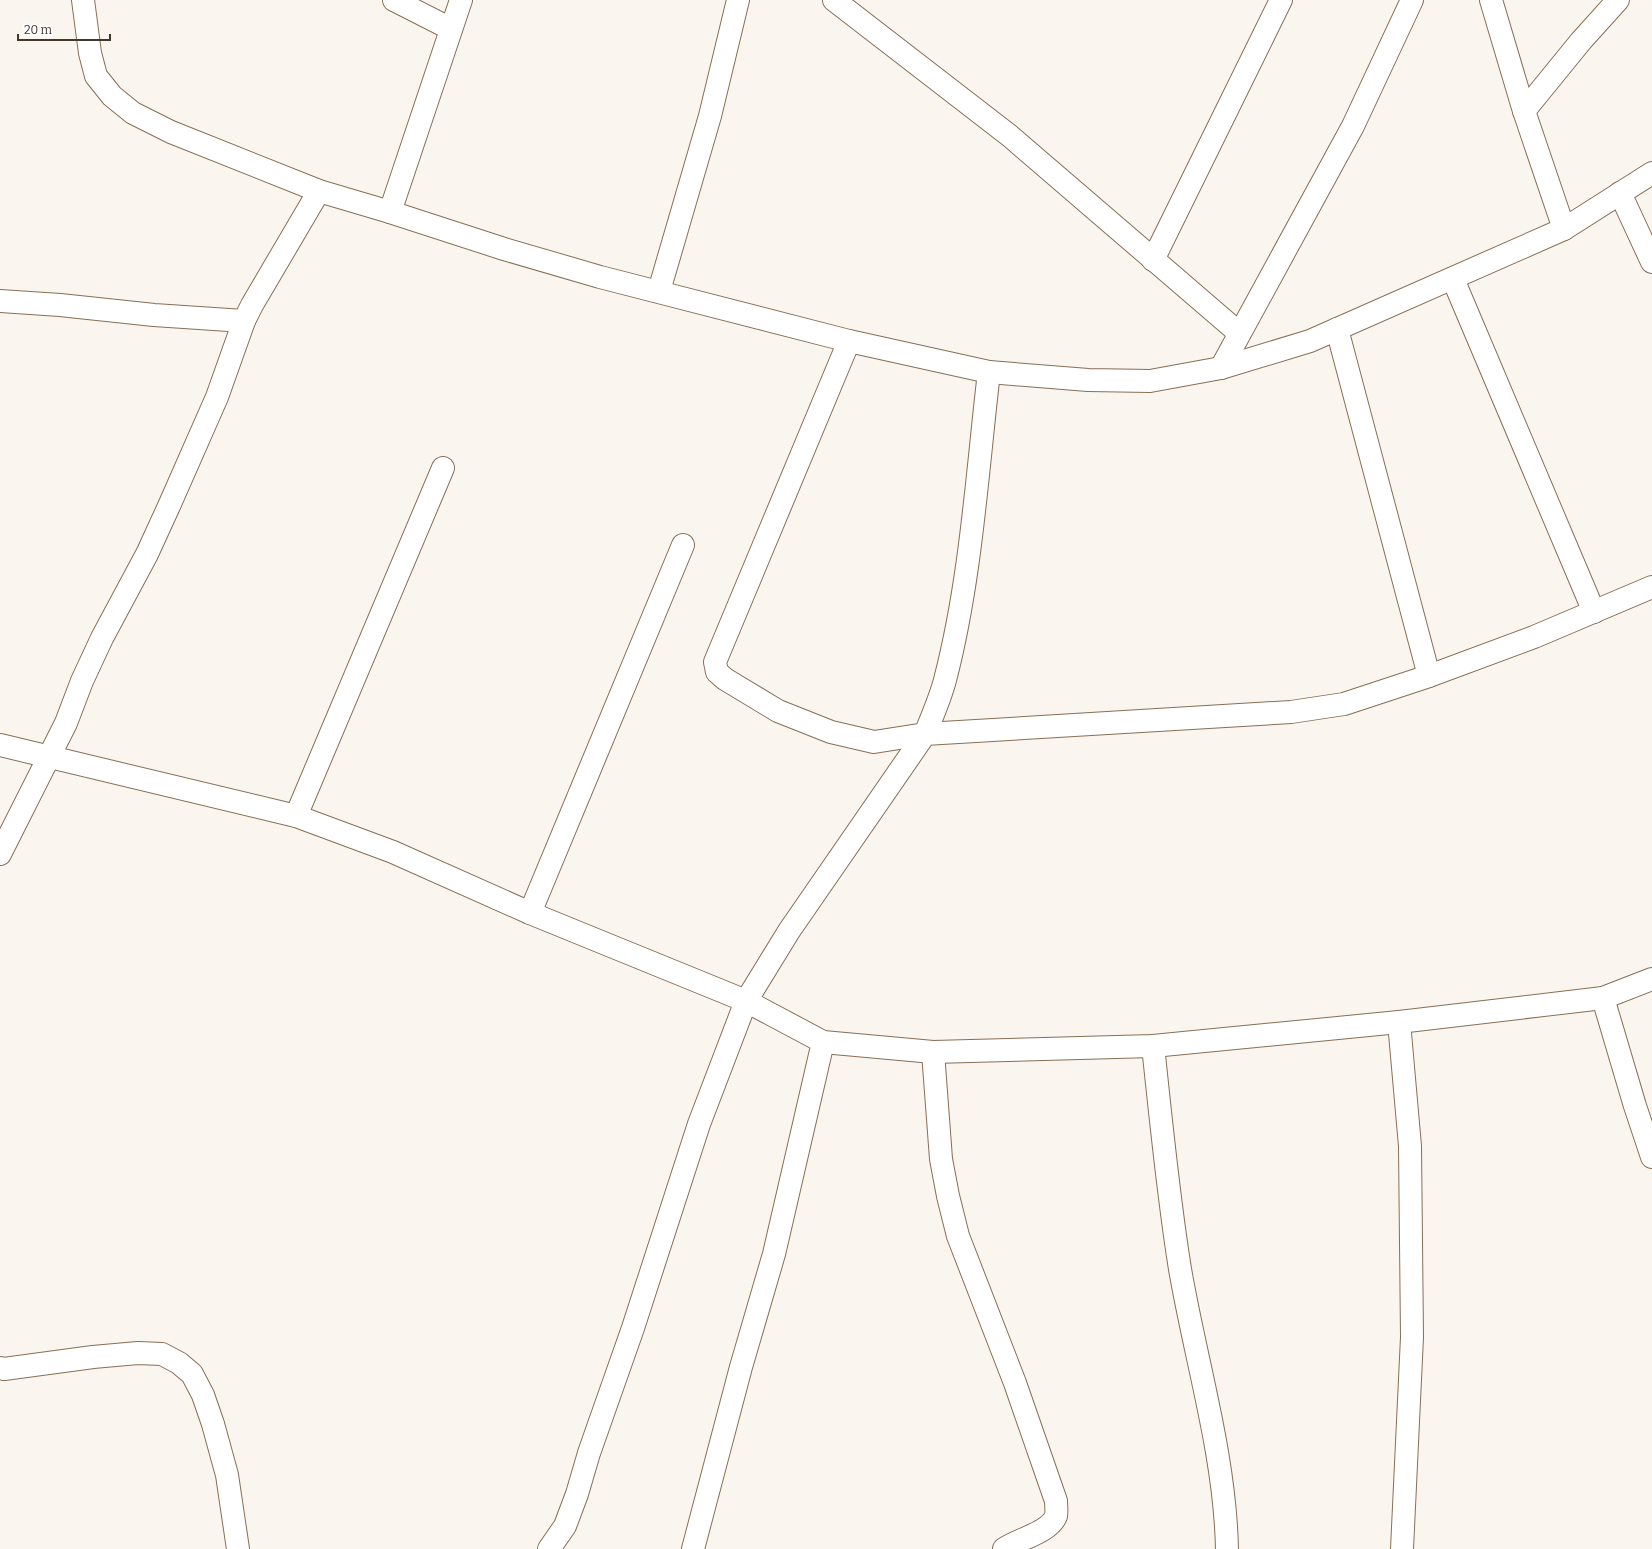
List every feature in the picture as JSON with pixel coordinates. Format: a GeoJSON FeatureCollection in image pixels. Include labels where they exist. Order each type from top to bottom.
{"type":"FeatureCollection","features":[{"type":"Feature","properties":{"kind":"street"},"geometry":{"type":"LineString","coordinates":[[83,0],[90,53],[96,76],[112,96],[133,113],[171,132],[319,191],[390,212],[504,249],[600,277],[849,341],[989,372],[1088,380],[1150,381],[1221,368],[1310,341],[1564,229],[1652,173]]}},
{"type":"Feature","properties":{"kind":"street"},"geometry":{"type":"LineString","coordinates":[[394,0],[451,29]]}},
{"type":"Feature","properties":{"kind":"street"},"geometry":{"type":"LineString","coordinates":[[390,212],[461,0]]}},
{"type":"Feature","properties":{"kind":"street"},"geometry":{"type":"LineString","coordinates":[[659,292],[710,116],[738,0]]}},
{"type":"Feature","properties":{"kind":"street"},"geometry":{"type":"LineString","coordinates":[[834,0],[1010,136],[1239,333]]}},
{"type":"Feature","properties":{"kind":"street"},"geometry":{"type":"LineString","coordinates":[[1154,260],[1281,0]]}},
{"type":"Feature","properties":{"kind":"street"},"geometry":{"type":"LineString","coordinates":[[1221,368],[1353,126],[1412,0]]}},
{"type":"Feature","properties":{"kind":"street"},"geometry":{"type":"LineString","coordinates":[[1491,0],[1524,111],[1564,229]]}},
{"type":"Feature","properties":{"kind":"street"},"geometry":{"type":"LineString","coordinates":[[1524,111],[1581,41],[1618,0]]}},
{"type":"Feature","properties":{"kind":"street"},"geometry":{"type":"LineString","coordinates":[[0,854],[66,723],[82,681],[102,638],[147,554],[170,506],[217,397],[244,322],[319,191]]}},
{"type":"Feature","properties":{"kind":"street"},"geometry":{"type":"LineString","coordinates":[[1620,193],[1652,262]]}},
{"type":"Feature","properties":{"kind":"street"},"geometry":{"type":"LineString","coordinates":[[1453,279],[1594,612]]}},
{"type":"Feature","properties":{"kind":"street"},"geometry":{"type":"LineString","coordinates":[[0,301],[244,322]]}},
{"type":"Feature","properties":{"kind":"street"},"geometry":{"type":"LineString","coordinates":[[1337,329],[1429,676]]}},
{"type":"Feature","properties":{"kind":"street"},"geometry":{"type":"LineString","coordinates":[[849,341],[714,662],[717,672],[725,680],[778,711],[831,732],[874,742],[925,734],[1291,712],[1344,704],[1429,676],[1534,637],[1652,587]]}},
{"type":"Feature","properties":{"kind":"street"},"geometry":{"type":"LineString","coordinates":[[549,1549],[565,1526],[577,1494],[589,1453],[633,1328],[699,1124],[746,1001],[789,931],[925,734],[944,682],[958,624],[972,525],[989,372]]}},
{"type":"Feature","properties":{"kind":"street"},"geometry":{"type":"LineString","coordinates":[[296,816],[443,468]]}},
{"type":"Feature","properties":{"kind":"street"},"geometry":{"type":"LineString","coordinates":[[530,913],[683,545]]}},
{"type":"Feature","properties":{"kind":"street"},"geometry":{"type":"LineString","coordinates":[[0,745],[296,816],[393,852],[530,913],[746,1001],[823,1042],[933,1052],[1153,1046],[1399,1022],[1603,998],[1652,979]]}},
{"type":"Feature","properties":{"kind":"street"},"geometry":{"type":"LineString","coordinates":[[1603,998],[1635,1106],[1652,1157]]}},
{"type":"Feature","properties":{"kind":"street"},"geometry":{"type":"LineString","coordinates":[[1399,1022],[1410,1146],[1412,1337],[1402,1549]]}},
{"type":"Feature","properties":{"kind":"street"},"geometry":{"type":"LineString","coordinates":[[693,1549],[740,1367],[774,1254],[823,1042]]}},
{"type":"Feature","properties":{"kind":"street"},"geometry":{"type":"LineString","coordinates":[[1153,1046],[1180,1269],[1218,1453],[1227,1549]]}},
{"type":"Feature","properties":{"kind":"street"},"geometry":{"type":"LineString","coordinates":[[933,1052],[941,1159],[958,1236],[1015,1383],[1056,1501],[1056,1515],[1050,1524],[1004,1549]]}},
{"type":"Feature","properties":{"kind":"street"},"geometry":{"type":"LineString","coordinates":[[0,1368],[4,1369],[92,1357],[138,1354],[162,1354],[180,1363],[192,1374],[203,1395],[213,1424],[228,1475],[238,1549]]}}]}
